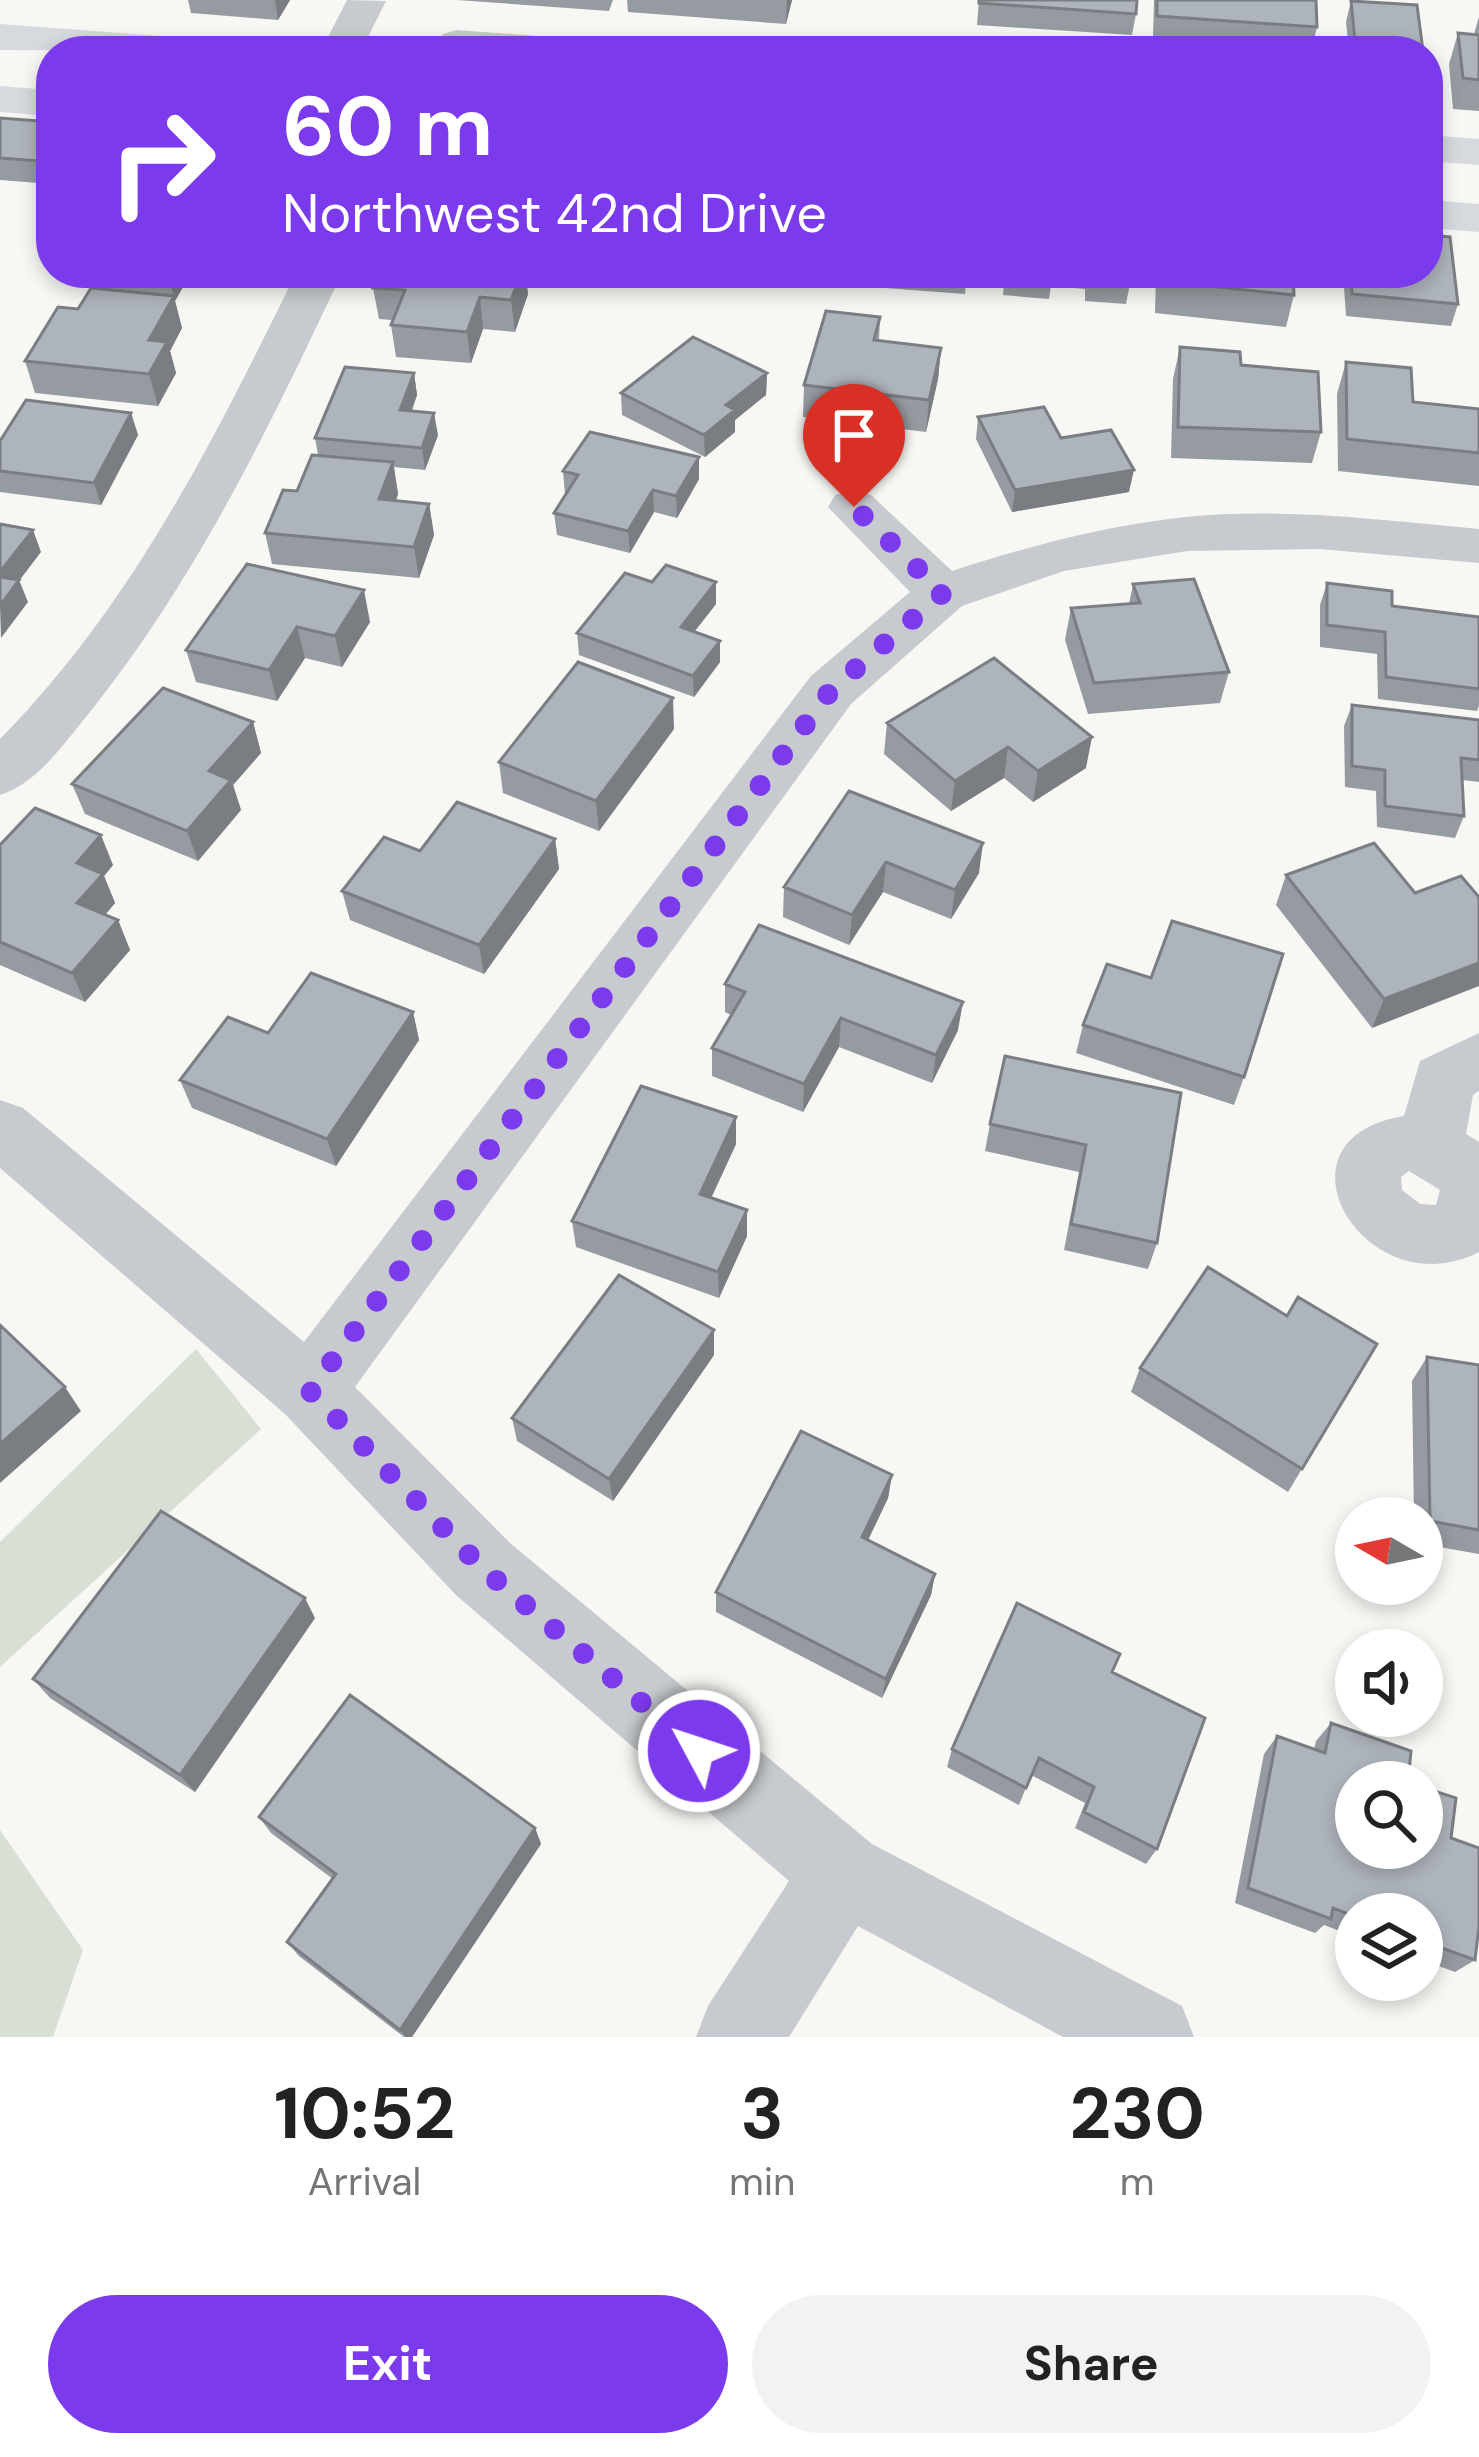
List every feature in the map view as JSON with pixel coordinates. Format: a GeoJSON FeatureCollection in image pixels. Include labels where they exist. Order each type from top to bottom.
{"type":"FeatureCollection","features":[{"type":"Feature","properties":{"kind":"main road"},"geometry":{"type":"LineString","coordinates":[[0,37],[36,40]]}},
{"type":"Feature","properties":{"kind":"main road"},"geometry":{"type":"LineString","coordinates":[[0,99],[36,103]]}},
{"type":"Feature","properties":{"kind":"main road"},"geometry":{"type":"LineString","coordinates":[[1443,149],[1479,152]]}},
{"type":"Feature","properties":{"kind":"main road"},"geometry":{"type":"LineString","coordinates":[[1443,215],[1479,218]]}},
{"type":"Feature","properties":{"kind":"street"},"geometry":{"type":"LineString","coordinates":[[348,36],[366,1]]}},
{"type":"Feature","properties":{"kind":"street"},"geometry":{"type":"LineString","coordinates":[[0,774],[50,726],[152,597],[229,461],[312,288]]}},
{"type":"Feature","properties":{"kind":"street"},"geometry":{"type":"LineString","coordinates":[[854,507],[943,593]]}},
{"type":"Feature","properties":{"kind":"street"},"geometry":{"type":"LineString","coordinates":[[310,1391],[831,690],[943,593],[1058,554],[1187,534],[1319,532],[1479,546]]}},
{"type":"Feature","properties":{"kind":"street"},"geometry":{"type":"LineString","coordinates":[[1478,1197],[1462,1166],[1431,1147],[1443,1080],[1479,1059]]}},
{"type":"Feature","properties":{"kind":"street"},"geometry":{"type":"LineString","coordinates":[[0,1128],[310,1391],[483,1569],[843,1873],[1151,2037]]}},
{"type":"Feature","properties":{"kind":"street"},"geometry":{"type":"LineString","coordinates":[[739,2037],[843,1873]]}},
{"type":"Feature","properties":{"kind":"shaded area"},"geometry":{"type":"Polygon","coordinates":[[[196,1349],[261,1429],[0,1667],[0,1542],[196,1349]]]}},
{"type":"Feature","properties":{"kind":"shaded area"},"geometry":{"type":"Polygon","coordinates":[[[0,1830],[83,1950],[53,2037],[0,2037],[0,1830]]]}},
{"type":"Feature","properties":{"kind":"building"},"geometry":{"type":"Polygon","coordinates":[[[979,0],[1137,0],[1136,14],[979,0]]]}},
{"type":"Feature","properties":{"kind":"building"},"geometry":{"type":"Polygon","coordinates":[[[1157,0],[1316,0],[1317,27],[1157,16],[1157,0]]]}},
{"type":"Feature","properties":{"kind":"building"},"geometry":{"type":"Polygon","coordinates":[[[1351,1],[1417,5],[1421,36],[1354,36],[1351,1]]]}},
{"type":"Feature","properties":{"kind":"building"},"geometry":{"type":"Polygon","coordinates":[[[1458,33],[1479,35],[1479,80],[1463,78],[1458,33]]]}},
{"type":"Feature","properties":{"kind":"building"},"geometry":{"type":"Polygon","coordinates":[[[0,118],[36,121],[36,161],[0,158],[0,118]]]}},
{"type":"Feature","properties":{"kind":"building"},"geometry":{"type":"Polygon","coordinates":[[[1443,236],[1450,237],[1458,304],[1352,294],[1352,288],[1443,288],[1443,236]]]}},
{"type":"Feature","properties":{"kind":"building"},"geometry":{"type":"Polygon","coordinates":[[[91,288],[174,296],[149,340],[167,342],[149,374],[25,361],[58,307],[78,309],[91,288]]]}},
{"type":"Feature","properties":{"kind":"building"},"geometry":{"type":"Polygon","coordinates":[[[373,288],[515,288],[511,300],[480,297],[467,332],[391,325],[405,290],[373,288]]]}},
{"type":"Feature","properties":{"kind":"building"},"geometry":{"type":"Polygon","coordinates":[[[1228,288],[1294,288],[1294,295],[1228,288]]]}},
{"type":"Feature","properties":{"kind":"building"},"geometry":{"type":"Polygon","coordinates":[[[826,311],[880,317],[874,340],[941,348],[929,400],[804,385],[826,311]]]}},
{"type":"Feature","properties":{"kind":"building"},"geometry":{"type":"Polygon","coordinates":[[[693,337],[767,373],[726,405],[735,410],[704,435],[621,393],[693,337]]]}},
{"type":"Feature","properties":{"kind":"building"},"geometry":{"type":"Polygon","coordinates":[[[1180,347],[1240,352],[1241,365],[1318,372],[1321,432],[1178,427],[1180,347]]]}},
{"type":"Feature","properties":{"kind":"building"},"geometry":{"type":"Polygon","coordinates":[[[1346,362],[1411,368],[1413,402],[1479,409],[1479,453],[1347,439],[1346,362]]]}},
{"type":"Feature","properties":{"kind":"building"},"geometry":{"type":"Polygon","coordinates":[[[345,367],[414,373],[400,410],[434,413],[422,448],[315,438],[345,367]]]}},
{"type":"Feature","properties":{"kind":"building"},"geometry":{"type":"Polygon","coordinates":[[[26,400],[131,413],[94,483],[0,471],[0,441],[26,400]]]}},
{"type":"Feature","properties":{"kind":"building"},"geometry":{"type":"Polygon","coordinates":[[[1044,407],[1061,438],[1111,430],[1134,470],[1015,490],[978,417],[1044,407]]]}},
{"type":"Feature","properties":{"kind":"building"},"geometry":{"type":"Polygon","coordinates":[[[590,432],[699,457],[676,496],[653,490],[628,531],[554,513],[578,475],[563,471],[590,432]]]}},
{"type":"Feature","properties":{"kind":"building"},"geometry":{"type":"Polygon","coordinates":[[[312,455],[393,462],[379,499],[429,504],[414,547],[265,533],[283,490],[297,491],[312,455]]]}},
{"type":"Feature","properties":{"kind":"building"},"geometry":{"type":"Polygon","coordinates":[[[0,524],[33,530],[0,572],[0,524]]]}},
{"type":"Feature","properties":{"kind":"building"},"geometry":{"type":"Polygon","coordinates":[[[247,564],[364,590],[335,636],[297,627],[269,670],[186,650],[247,564]]]}},
{"type":"Feature","properties":{"kind":"building"},"geometry":{"type":"Polygon","coordinates":[[[666,565],[716,582],[681,627],[720,641],[693,676],[577,633],[625,573],[652,582],[666,565]]]}},
{"type":"Feature","properties":{"kind":"building"},"geometry":{"type":"Polygon","coordinates":[[[0,577],[19,580],[0,606],[0,577]]]}},
{"type":"Feature","properties":{"kind":"building"},"geometry":{"type":"Polygon","coordinates":[[[1194,579],[1229,672],[1094,683],[1071,608],[1140,603],[1133,584],[1194,579]]]}},
{"type":"Feature","properties":{"kind":"building"},"geometry":{"type":"Polygon","coordinates":[[[1327,583],[1392,591],[1392,606],[1479,617],[1479,689],[1386,677],[1385,632],[1327,625],[1327,583]]]}},
{"type":"Feature","properties":{"kind":"building"},"geometry":{"type":"Polygon","coordinates":[[[994,658],[1092,737],[1038,771],[1008,747],[955,781],[887,723],[994,658]]]}},
{"type":"Feature","properties":{"kind":"building"},"geometry":{"type":"Polygon","coordinates":[[[578,662],[673,698],[596,801],[499,762],[578,662]]]}},
{"type":"Feature","properties":{"kind":"building"},"geometry":{"type":"Polygon","coordinates":[[[163,688],[253,722],[209,771],[231,780],[187,831],[72,784],[163,688]]]}},
{"type":"Feature","properties":{"kind":"building"},"geometry":{"type":"Polygon","coordinates":[[[1352,705],[1479,720],[1479,760],[1461,758],[1464,816],[1385,806],[1385,770],[1352,766],[1352,705]]]}},
{"type":"Feature","properties":{"kind":"building"},"geometry":{"type":"Polygon","coordinates":[[[849,791],[983,843],[955,890],[886,862],[852,915],[784,887],[849,791]]]}},
{"type":"Feature","properties":{"kind":"building"},"geometry":{"type":"Polygon","coordinates":[[[457,802],[555,839],[479,945],[342,891],[384,837],[420,851],[457,802]]]}},
{"type":"Feature","properties":{"kind":"building"},"geometry":{"type":"Polygon","coordinates":[[[35,808],[101,835],[77,863],[103,874],[77,903],[118,920],[72,973],[0,942],[0,845],[35,808]]]}},
{"type":"Feature","properties":{"kind":"building"},"geometry":{"type":"Polygon","coordinates":[[[1374,843],[1415,893],[1461,876],[1479,897],[1479,963],[1384,999],[1286,875],[1374,843]]]}},
{"type":"Feature","properties":{"kind":"building"},"geometry":{"type":"Polygon","coordinates":[[[1172,921],[1283,954],[1244,1077],[1083,1025],[1107,964],[1151,978],[1172,921]]]}},
{"type":"Feature","properties":{"kind":"building"},"geometry":{"type":"Polygon","coordinates":[[[759,925],[963,1002],[936,1055],[841,1018],[804,1084],[712,1048],[745,992],[725,984],[759,925]]]}},
{"type":"Feature","properties":{"kind":"building"},"geometry":{"type":"Polygon","coordinates":[[[311,973],[413,1012],[327,1139],[180,1080],[228,1017],[268,1033],[311,973]]]}},
{"type":"Feature","properties":{"kind":"building"},"geometry":{"type":"Polygon","coordinates":[[[1005,1056],[1181,1093],[1157,1243],[1071,1224],[1086,1145],[990,1124],[1005,1056]]]}},
{"type":"Feature","properties":{"kind":"building"},"geometry":{"type":"Polygon","coordinates":[[[641,1086],[736,1117],[700,1194],[747,1210],[718,1272],[572,1221],[641,1086]]]}},
{"type":"Feature","properties":{"kind":"building"},"geometry":{"type":"Polygon","coordinates":[[[1208,1267],[1287,1316],[1298,1297],[1377,1344],[1302,1469],[1140,1368],[1208,1267]]]}},
{"type":"Feature","properties":{"kind":"building"},"geometry":{"type":"Polygon","coordinates":[[[619,1275],[714,1330],[609,1479],[512,1418],[619,1275]]]}},
{"type":"Feature","properties":{"kind":"building"},"geometry":{"type":"Polygon","coordinates":[[[0,1325],[65,1387],[0,1444],[0,1325]]]}},
{"type":"Feature","properties":{"kind":"building"},"geometry":{"type":"Polygon","coordinates":[[[1427,1357],[1479,1365],[1479,1530],[1443,1523],[1443,1497],[1430,1497],[1427,1357]]]}},
{"type":"Feature","properties":{"kind":"building"},"geometry":{"type":"Polygon","coordinates":[[[801,1431],[892,1475],[862,1537],[935,1574],[886,1679],[716,1592],[801,1431]]]}},
{"type":"Feature","properties":{"kind":"building"},"geometry":{"type":"Polygon","coordinates":[[[161,1511],[305,1598],[180,1775],[33,1679],[161,1511]]]}},
{"type":"Feature","properties":{"kind":"building"},"geometry":{"type":"Polygon","coordinates":[[[1017,1603],[1120,1654],[1112,1672],[1205,1718],[1157,1849],[1084,1812],[1094,1787],[1039,1758],[1026,1788],[952,1749],[1017,1603]]]}},
{"type":"Feature","properties":{"kind":"building"},"geometry":{"type":"Polygon","coordinates":[[[350,1695],[535,1828],[400,2030],[287,1942],[336,1874],[259,1817],[350,1695]]]}},
{"type":"Feature","properties":{"kind":"building"},"geometry":{"type":"Polygon","coordinates":[[[1331,1723],[1335,1737],[1371,1737],[1411,1751],[1410,1761],[1335,1761],[1335,1869],[1443,1869],[1443,1794],[1456,1798],[1451,1838],[1479,1848],[1475,1960],[1443,1949],[1443,1893],[1335,1893],[1331,1919],[1248,1888],[1277,1736],[1325,1753],[1331,1723]]]}},
{"type":"Feature","properties":{"kind":"route"},"geometry":{"type":"LineString","coordinates":[[699,1751],[483,1569],[310,1391],[831,690],[943,593],[854,507]]}}]}
